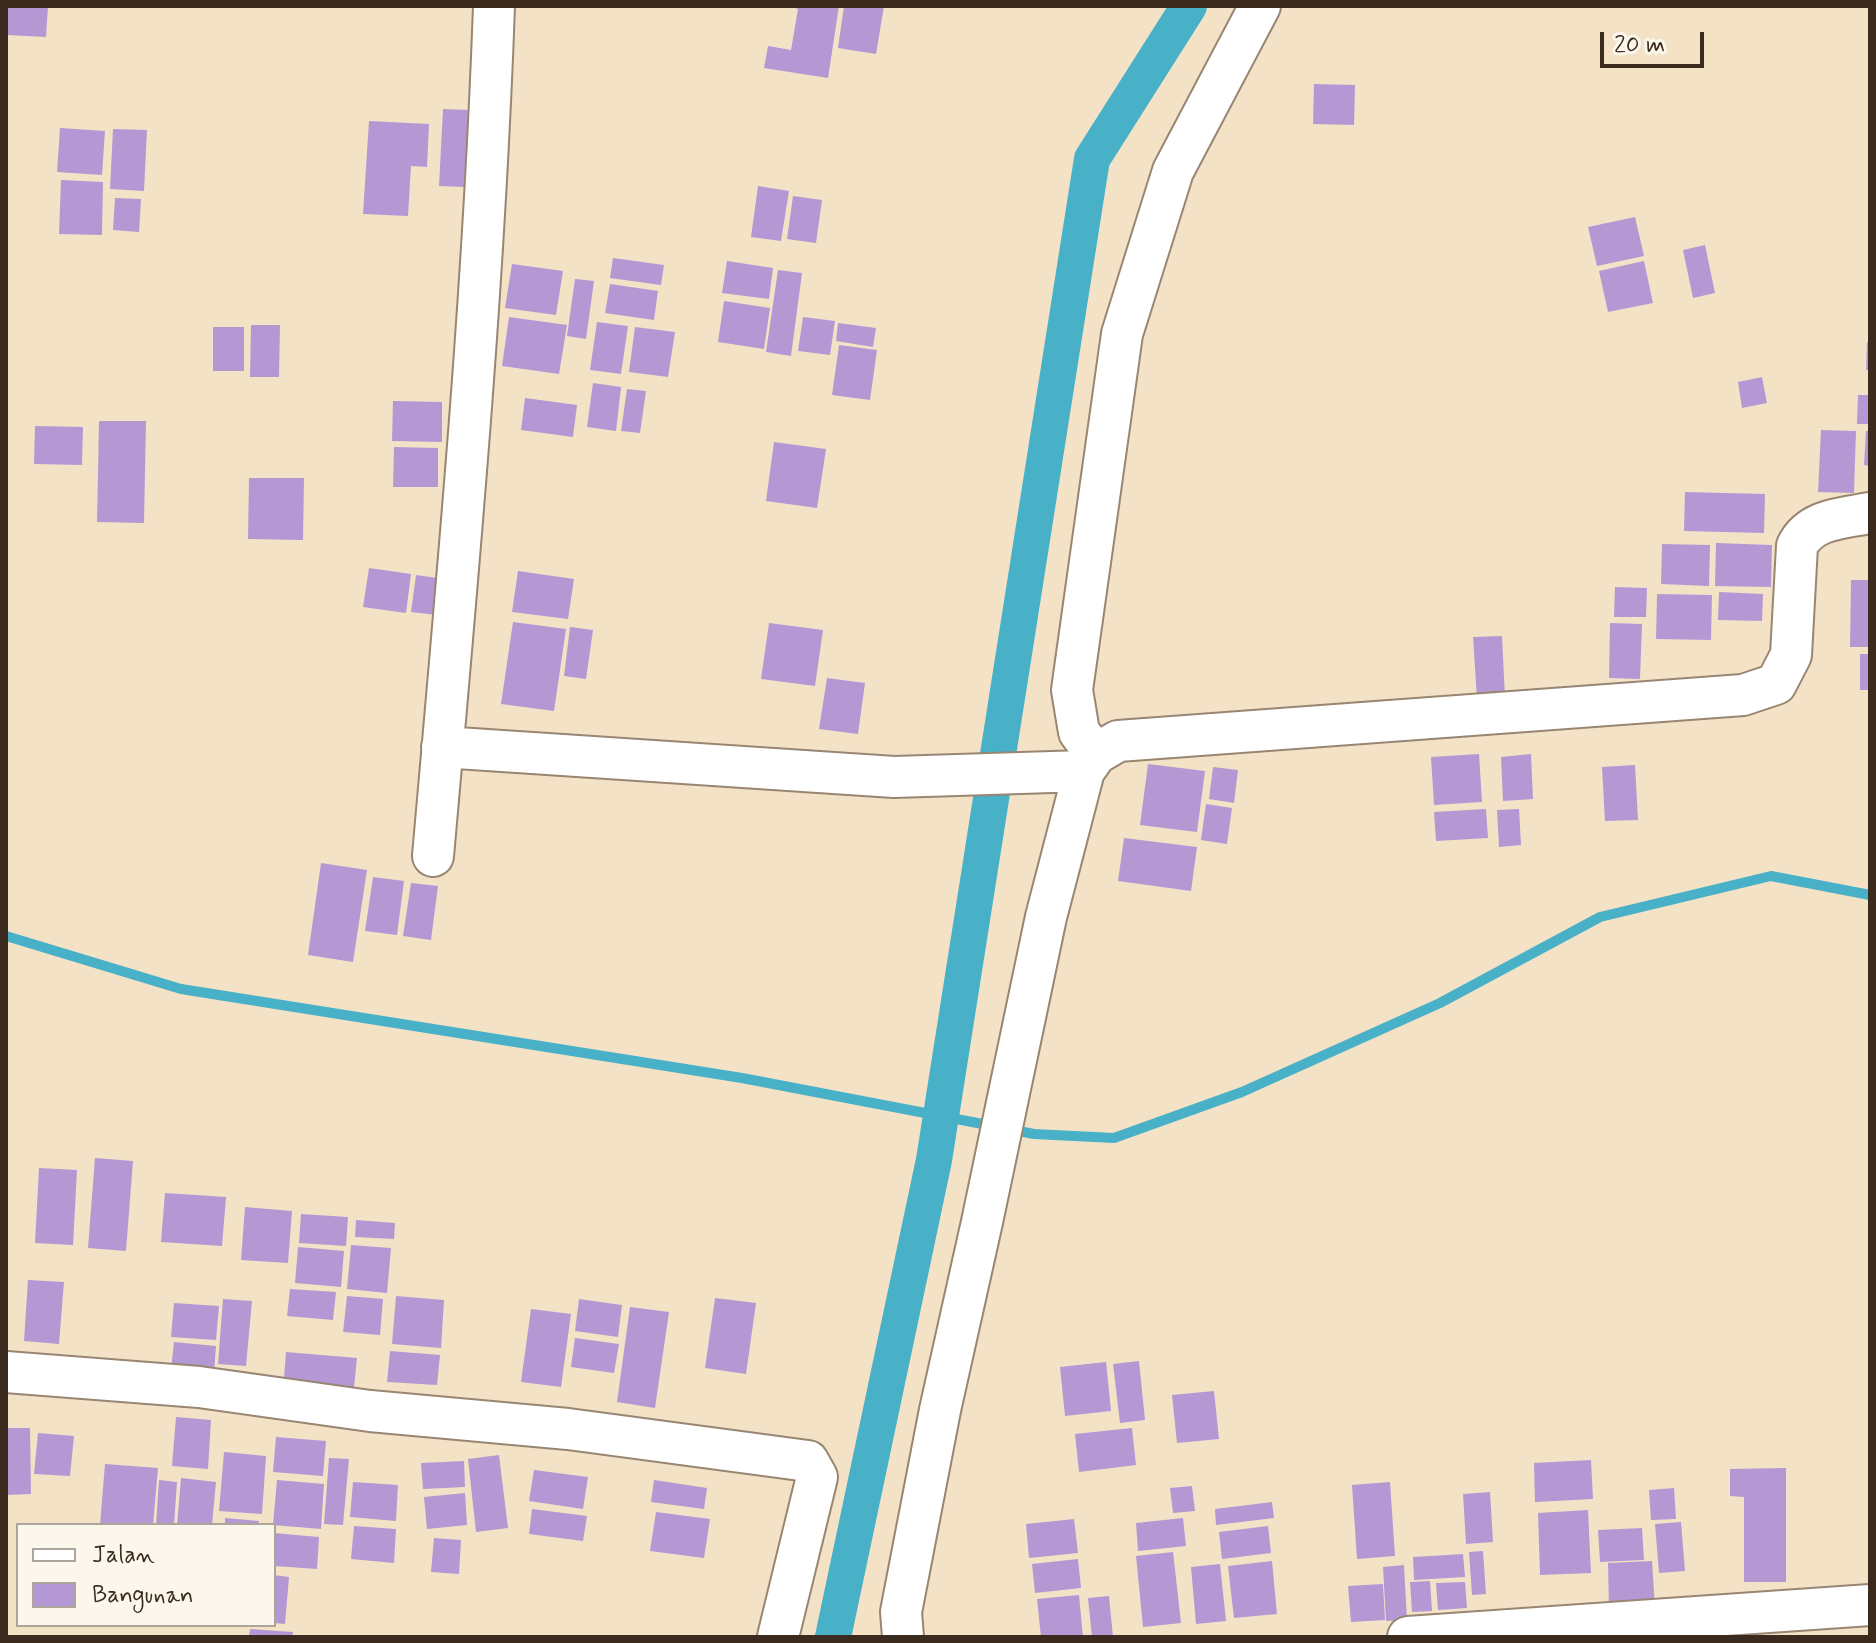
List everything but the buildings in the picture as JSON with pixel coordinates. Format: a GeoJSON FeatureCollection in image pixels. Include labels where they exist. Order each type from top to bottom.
{"type":"FeatureCollection","features":[{"type":"Feature","properties":{"kind":"street"},"geometry":{"type":"LineString","coordinates":[[433,856],[488,172],[494,6]]}},
{"type":"Feature","properties":{"kind":"street"},"geometry":{"type":"LineString","coordinates":[[903,1637],[901,1612],[940,1410],[1046,917],[1090,762],[1079,732],[1072,690],[1122,334],[1173,171],[1260,6]]}},
{"type":"Feature","properties":{"kind":"street"},"geometry":{"type":"LineString","coordinates":[[442,747],[894,777],[1040,772],[1090,762],[1118,741],[1743,695],[1776,684],[1791,655],[1797,546],[1802,535],[1816,524],[1870,513]]}},
{"type":"Feature","properties":{"kind":"street"},"geometry":{"type":"LineString","coordinates":[[6,1372],[199,1387],[370,1411],[568,1429],[808,1461],[817,1477],[778,1637]]}},
{"type":"Feature","properties":{"kind":"street"},"geometry":{"type":"LineString","coordinates":[[1408,1637],[1870,1605]]}},
{"type":"Feature","properties":{"kind":"waterway"},"geometry":{"type":"LineString","coordinates":[[833,1637],[934,1160],[1092,159],[1189,6]]}},
{"type":"Feature","properties":{"kind":"waterway"},"geometry":{"type":"LineString","coordinates":[[1008,1129],[1034,1134],[1114,1138],[1242,1092],[1440,1003],[1600,917],[1771,876],[1870,895]]}},
{"type":"Feature","properties":{"kind":"waterway"},"geometry":{"type":"LineString","coordinates":[[6,936],[181,989],[742,1078],[993,1126]]}}]}
